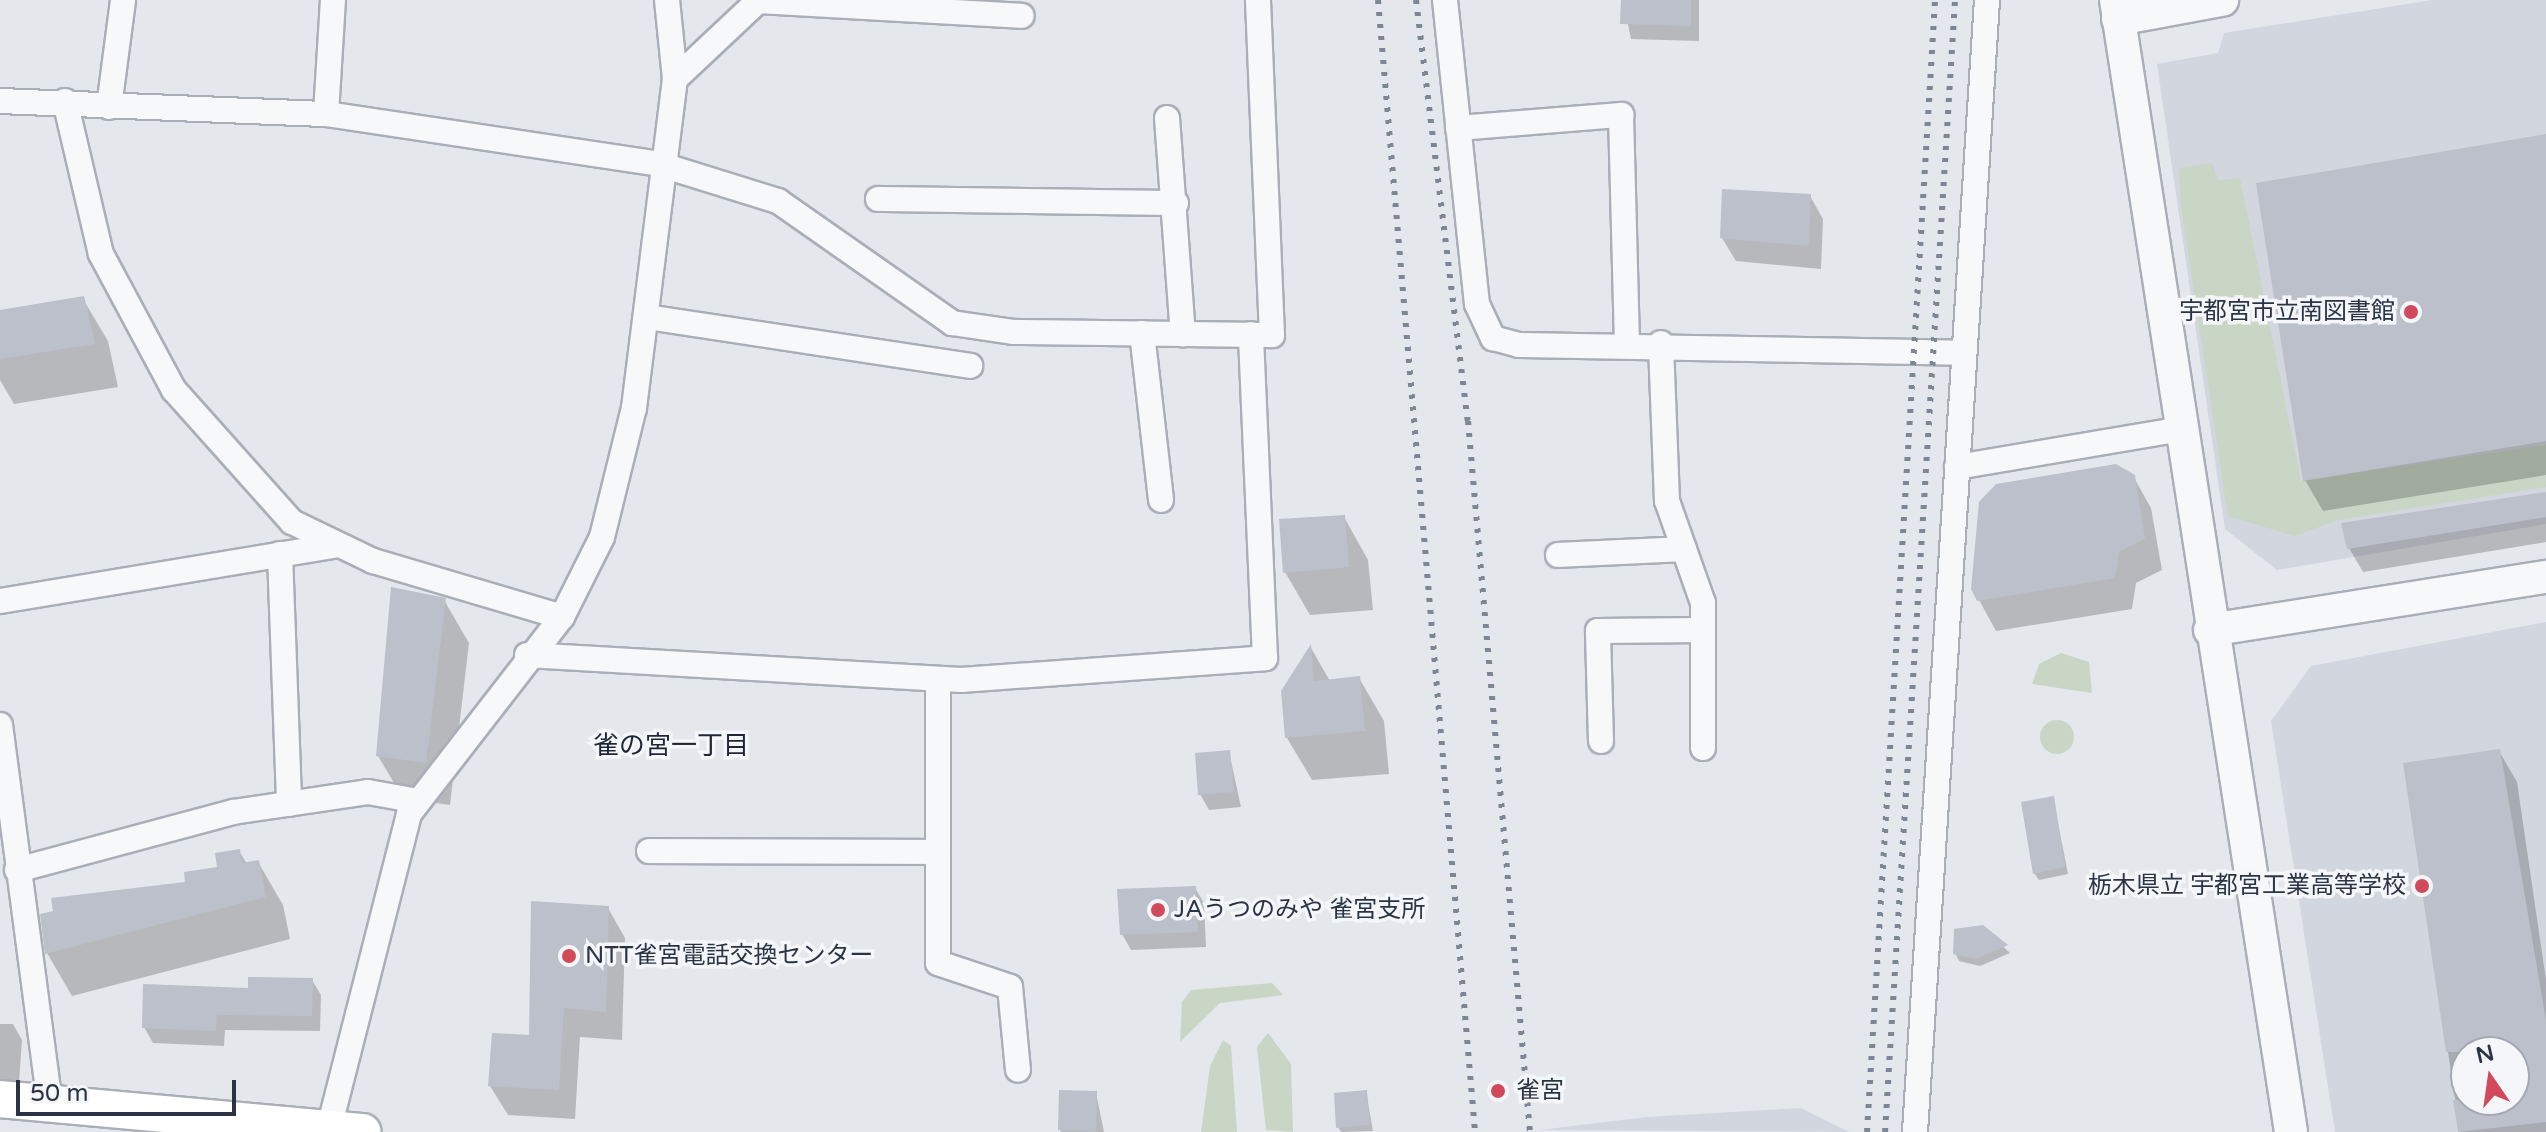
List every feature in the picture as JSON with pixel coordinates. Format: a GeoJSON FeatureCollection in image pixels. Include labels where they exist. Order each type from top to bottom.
{"type":"FeatureCollection","features":[{"type":"Feature","properties":{"kind":"main road"},"geometry":{"type":"LineString","coordinates":[[0,1099],[340,1131]]}},
{"type":"Feature","properties":{"kind":"street"},"geometry":{"type":"LineString","coordinates":[[109,107],[123,0]]}},
{"type":"Feature","properties":{"kind":"street"},"geometry":{"type":"LineString","coordinates":[[326,114],[333,0]]}},
{"type":"Feature","properties":{"kind":"street"},"geometry":{"type":"LineString","coordinates":[[340,1131],[418,801],[527,655],[562,617],[602,537],[647,317],[659,164],[675,79],[667,0]]}},
{"type":"Feature","properties":{"kind":"street"},"geometry":{"type":"LineString","coordinates":[[0,101],[65,101],[109,107],[326,114],[659,164],[778,201],[833,234],[904,296],[952,323],[1142,333],[1272,335],[1258,0]]}},
{"type":"Feature","properties":{"kind":"street"},"geometry":{"type":"LineString","coordinates":[[1445,0],[1477,304],[1493,338],[1519,345],[1661,343],[1964,353]]}},
{"type":"Feature","properties":{"kind":"street"},"geometry":{"type":"LineString","coordinates":[[1915,1132],[1987,0]]}},
{"type":"Feature","properties":{"kind":"street"},"geometry":{"type":"LineString","coordinates":[[2222,0],[2117,9],[2210,630],[2291,1132]]}},
{"type":"Feature","properties":{"kind":"street"},"geometry":{"type":"LineString","coordinates":[[675,79],[758,1],[1022,16]]}},
{"type":"Feature","properties":{"kind":"street"},"geometry":{"type":"LineString","coordinates":[[65,101],[101,254],[174,390],[292,522],[333,546],[562,617]]}},
{"type":"Feature","properties":{"kind":"street"},"geometry":{"type":"LineString","coordinates":[[1458,128],[1621,115],[1627,344]]}},
{"type":"Feature","properties":{"kind":"street"},"geometry":{"type":"LineString","coordinates":[[1167,118],[1176,203],[1183,334]]}},
{"type":"Feature","properties":{"kind":"street"},"geometry":{"type":"LineString","coordinates":[[878,199],[1176,203]]}},
{"type":"Feature","properties":{"kind":"street"},"geometry":{"type":"LineString","coordinates":[[647,317],[970,366]]}},
{"type":"Feature","properties":{"kind":"street"},"geometry":{"type":"LineString","coordinates":[[1142,333],[1161,500]]}},
{"type":"Feature","properties":{"kind":"street"},"geometry":{"type":"LineString","coordinates":[[527,655],[938,679],[1265,658],[1251,334]]}},
{"type":"Feature","properties":{"kind":"street"},"geometry":{"type":"LineString","coordinates":[[1661,343],[1667,501],[1703,603],[1703,748]]}},
{"type":"Feature","properties":{"kind":"street"},"geometry":{"type":"LineString","coordinates":[[1957,467],[2182,429]]}},
{"type":"Feature","properties":{"kind":"street"},"geometry":{"type":"LineString","coordinates":[[0,601],[333,546]]}},
{"type":"Feature","properties":{"kind":"street"},"geometry":{"type":"LineString","coordinates":[[1558,555],[1684,549]]}},
{"type":"Feature","properties":{"kind":"street"},"geometry":{"type":"LineString","coordinates":[[280,554],[289,804]]}},
{"type":"Feature","properties":{"kind":"street"},"geometry":{"type":"LineString","coordinates":[[2210,630],[2546,577]]}},
{"type":"Feature","properties":{"kind":"street"},"geometry":{"type":"LineString","coordinates":[[1601,741],[1598,631],[1703,630]]}},
{"type":"Feature","properties":{"kind":"street"},"geometry":{"type":"LineString","coordinates":[[938,679],[938,963],[1010,987],[1018,1070]]}},
{"type":"Feature","properties":{"kind":"street"},"geometry":{"type":"LineString","coordinates":[[0,725],[12,880],[50,1103]]}},
{"type":"Feature","properties":{"kind":"street"},"geometry":{"type":"LineString","coordinates":[[12,880],[289,804],[368,792],[418,801]]}},
{"type":"Feature","properties":{"kind":"street"},"geometry":{"type":"LineString","coordinates":[[649,851],[938,852]]}},
{"type":"Feature","properties":{"kind":"shaded area"},"geometry":{"type":"Polygon","coordinates":[[[2432,0],[2546,0],[2546,524],[2277,570],[2225,529],[2157,64],[2218,53],[2224,33],[2432,0]]]}},
{"type":"Feature","properties":{"kind":"shaded area","name":"栃木県立 宇都宮工業高等学校"},"geometry":{"type":"Polygon","coordinates":[[[2546,622],[2546,1132],[2335,1132],[2271,721],[2311,666],[2546,622]]]}},
{"type":"Feature","properties":{"kind":"shaded area"},"geometry":{"type":"Polygon","coordinates":[[[1801,1108],[1849,1132],[1540,1130],[1647,1117],[1801,1108]]]}},
{"type":"Feature","properties":{"kind":"green space"},"geometry":{"type":"Polygon","coordinates":[[[2212,163],[2218,180],[2240,178],[2301,481],[2546,445],[2546,487],[2338,520],[2295,536],[2228,516],[2181,206],[2179,168],[2212,163]]]}},
{"type":"Feature","properties":{"kind":"green space"},"geometry":{"type":"Polygon","coordinates":[[[2061,653],[2089,662],[2092,693],[2032,684],[2039,664],[2061,653]]]}},
{"type":"Feature","properties":{"kind":"green space"},"geometry":{"type":"Polygon","coordinates":[[[2057,720],[2069,725],[2074,737],[2069,749],[2057,754],[2045,749],[2040,737],[2045,725],[2057,720]]]}},
{"type":"Feature","properties":{"kind":"green space"},"geometry":{"type":"Polygon","coordinates":[[[1272,983],[1283,995],[1220,1003],[1180,1042],[1182,1002],[1191,990],[1272,983]]]}},
{"type":"Feature","properties":{"kind":"green space"},"geometry":{"type":"Polygon","coordinates":[[[1268,1033],[1291,1064],[1293,1132],[1266,1130],[1257,1047],[1268,1033]]]}},
{"type":"Feature","properties":{"kind":"green space"},"geometry":{"type":"Polygon","coordinates":[[[1223,1040],[1231,1046],[1237,1132],[1201,1132],[1210,1066],[1223,1040]]]}},
{"type":"Feature","properties":{"kind":"building"},"geometry":{"type":"Polygon","coordinates":[[[1621,0],[1691,0],[1691,26],[1620,24],[1621,0]]]}},
{"type":"Feature","properties":{"kind":"building","name":"宇都宮市立南図書館"},"geometry":{"type":"Polygon","coordinates":[[[2546,134],[2546,441],[2303,481],[2256,183],[2546,134]]]}},
{"type":"Feature","properties":{"kind":"building"},"geometry":{"type":"Polygon","coordinates":[[[1722,189],[1811,194],[1809,246],[1720,238],[1722,189]]]}},
{"type":"Feature","properties":{"kind":"building"},"geometry":{"type":"Polygon","coordinates":[[[84,296],[95,344],[0,359],[0,310],[84,296]]]}},
{"type":"Feature","properties":{"kind":"building"},"geometry":{"type":"Polygon","coordinates":[[[2116,464],[2135,475],[2145,539],[2119,552],[2115,578],[1977,601],[1971,589],[1979,502],[1996,484],[2116,464]]]}},
{"type":"Feature","properties":{"kind":"building"},"geometry":{"type":"Polygon","coordinates":[[[2546,492],[2546,517],[2347,549],[2341,523],[2546,492]]]}},
{"type":"Feature","properties":{"kind":"building"},"geometry":{"type":"Polygon","coordinates":[[[1345,515],[1349,567],[1283,573],[1279,519],[1345,515]]]}},
{"type":"Feature","properties":{"kind":"building"},"geometry":{"type":"Polygon","coordinates":[[[391,587],[446,598],[426,763],[376,756],[391,587]]]}},
{"type":"Feature","properties":{"kind":"building"},"geometry":{"type":"Polygon","coordinates":[[[1311,644],[1314,681],[1360,676],[1365,731],[1285,738],[1281,691],[1311,644]]]}},
{"type":"Feature","properties":{"kind":"building"},"geometry":{"type":"Polygon","coordinates":[[[2500,749],[2546,1021],[2546,1122],[2458,1132],[2456,1116],[2530,1116],[2530,1036],[2450,1036],[2450,1052],[2446,1052],[2403,763],[2500,749]]]}},
{"type":"Feature","properties":{"kind":"building"},"geometry":{"type":"Polygon","coordinates":[[[1230,750],[1234,792],[1198,795],[1195,753],[1230,750]]]}},
{"type":"Feature","properties":{"kind":"building"},"geometry":{"type":"Polygon","coordinates":[[[2054,796],[2065,867],[2033,874],[2021,802],[2054,796]]]}},
{"type":"Feature","properties":{"kind":"building"},"geometry":{"type":"Polygon","coordinates":[[[240,849],[242,863],[259,860],[266,897],[45,954],[40,914],[53,911],[51,898],[185,882],[184,872],[217,867],[215,853],[240,849]]]}},
{"type":"Feature","properties":{"kind":"building","name":"JAうつのみや 雀宮支所"},"geometry":{"type":"Polygon","coordinates":[[[1196,886],[1198,932],[1120,935],[1117,889],[1196,886]]]}},
{"type":"Feature","properties":{"kind":"building","name":"NTT雀宮電話交換センター"},"geometry":{"type":"Polygon","coordinates":[[[531,901],[609,906],[606,1012],[564,1008],[559,1090],[488,1086],[492,1033],[529,1035],[531,901]]]}},
{"type":"Feature","properties":{"kind":"building"},"geometry":{"type":"Polygon","coordinates":[[[1983,925],[2008,945],[1976,959],[1953,954],[1954,929],[1983,925]]]}},
{"type":"Feature","properties":{"kind":"building"},"geometry":{"type":"Polygon","coordinates":[[[248,977],[313,978],[312,1016],[217,1015],[216,1031],[142,1028],[143,984],[248,988],[248,977]]]}},
{"type":"Feature","properties":{"kind":"building"},"geometry":{"type":"Polygon","coordinates":[[[1059,1090],[1097,1091],[1096,1132],[1058,1130],[1059,1090]]]}},
{"type":"Feature","properties":{"kind":"building"},"geometry":{"type":"Polygon","coordinates":[[[1367,1090],[1370,1125],[1336,1128],[1334,1093],[1367,1090]]]}},
{"type":"Feature","properties":{"kind":"railway"},"geometry":{"type":"LineString","coordinates":[[1378,0],[1475,1132]]}},
{"type":"Feature","properties":{"kind":"railway"},"geometry":{"type":"LineString","coordinates":[[1416,0],[1468,421],[1530,1132]]}},
{"type":"Feature","properties":{"kind":"railway"},"geometry":{"type":"LineString","coordinates":[[1867,1132],[1935,0]]}},
{"type":"Feature","properties":{"kind":"railway"},"geometry":{"type":"LineString","coordinates":[[1885,1132],[1955,0]]}},
{"type":"Feature","properties":{"kind":"place","name":"宇都宮市立南図書館"},"geometry":{"type":"Point","coordinates":[2411,312]}},
{"type":"Feature","properties":{"kind":"place","name":"栃木県立 宇都宮工業高等学校"},"geometry":{"type":"Point","coordinates":[2422,886]}},
{"type":"Feature","properties":{"kind":"place","name":"JAうつのみや 雀宮支所"},"geometry":{"type":"Point","coordinates":[1158,910]}},
{"type":"Feature","properties":{"kind":"place","name":"NTT雀宮電話交換センター"},"geometry":{"type":"Point","coordinates":[569,956]}},
{"type":"Feature","properties":{"kind":"place","name":"雀宮"},"geometry":{"type":"Point","coordinates":[1498,1091]}},
{"type":"Feature","properties":{"kind":"district","name":"雀の宮一丁目"},"geometry":{"type":"Point","coordinates":[671,746]}}]}
